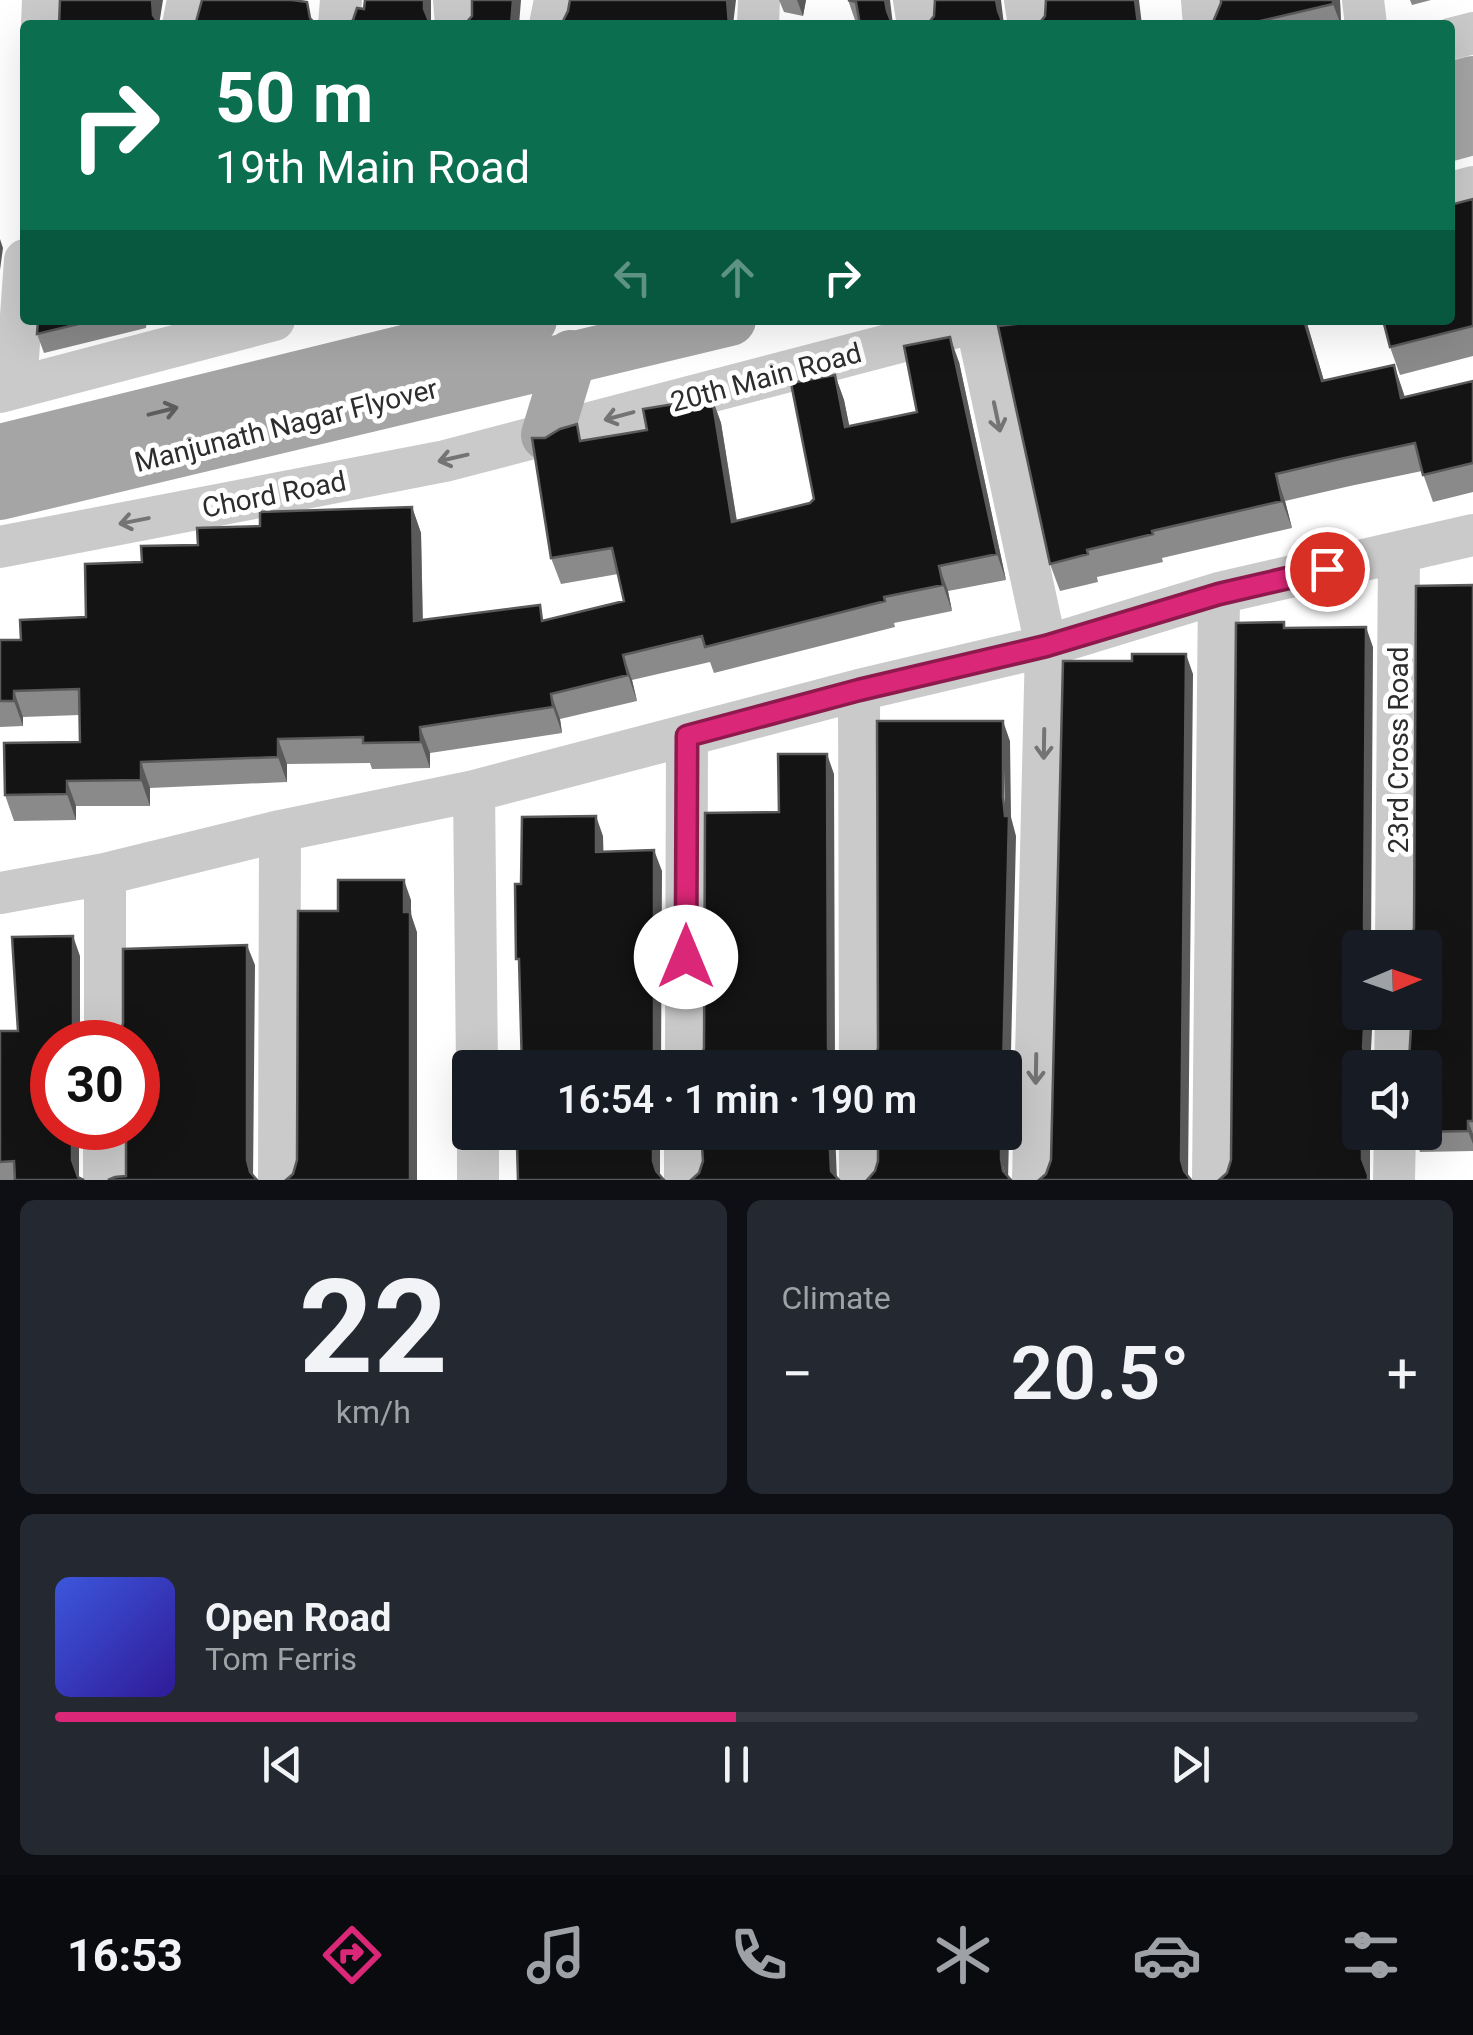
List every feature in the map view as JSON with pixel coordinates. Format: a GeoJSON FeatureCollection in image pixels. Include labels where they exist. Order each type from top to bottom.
{"type":"FeatureCollection","features":[{"type":"Feature","properties":{"kind":"main road","name":"Manjunath Nagar Flyover"},"geometry":{"type":"LineString","coordinates":[[0,494],[424,368],[520,325]]}},
{"type":"Feature","properties":{"kind":"main road"},"geometry":{"type":"LineString","coordinates":[[548,434],[571,356],[708,325]]}},
{"type":"Feature","properties":{"kind":"main road","name":"Manjunath Nagar Flyover"},"geometry":{"type":"LineString","coordinates":[[0,450],[424,368],[571,356]]}},
{"type":"Feature","properties":{"kind":"street"},"geometry":{"type":"LineString","coordinates":[[20,298],[8,389],[163,334],[234,325]]}},
{"type":"Feature","properties":{"kind":"street","name":"20th Main Road"},"geometry":{"type":"LineString","coordinates":[[548,434],[965,325]]}},
{"type":"Feature","properties":{"kind":"street"},"geometry":{"type":"LineString","coordinates":[[981,325],[1046,646],[1033,1180]]}},
{"type":"Feature","properties":{"kind":"street","name":"Chord Road"},"geometry":{"type":"LineString","coordinates":[[0,547],[445,460],[548,434]]}},
{"type":"Feature","properties":{"kind":"street"},"geometry":{"type":"LineString","coordinates":[[0,893],[106,874],[474,791],[859,690],[1046,646],[1219,594],[1473,535]]}},
{"type":"Feature","properties":{"kind":"street","name":"23rd Cross Road"},"geometry":{"type":"LineString","coordinates":[[1396,930],[1400,553]]}},
{"type":"Feature","properties":{"kind":"street"},"geometry":{"type":"LineString","coordinates":[[1213,1180],[1219,594]]}},
{"type":"Feature","properties":{"kind":"street"},"geometry":{"type":"LineString","coordinates":[[859,690],[860,1050]]}},
{"type":"Feature","properties":{"kind":"street"},"geometry":{"type":"LineString","coordinates":[[686,1050],[687,736]]}},
{"type":"Feature","properties":{"kind":"street"},"geometry":{"type":"LineString","coordinates":[[474,791],[477,1050]]}},
{"type":"Feature","properties":{"kind":"street"},"geometry":{"type":"LineString","coordinates":[[279,1180],[280,832]]}},
{"type":"Feature","properties":{"kind":"street"},"geometry":{"type":"LineString","coordinates":[[105,1020],[106,874]]}},
{"type":"Feature","properties":{"kind":"street"},"geometry":{"type":"LineString","coordinates":[[104,1150],[104,1180]]}},
{"type":"Feature","properties":{"kind":"street"},"geometry":{"type":"LineString","coordinates":[[478,1150],[478,1180]]}},
{"type":"Feature","properties":{"kind":"street"},"geometry":{"type":"LineString","coordinates":[[685,1150],[685,1180]]}},
{"type":"Feature","properties":{"kind":"street"},"geometry":{"type":"LineString","coordinates":[[860,1150],[860,1180]]}},
{"type":"Feature","properties":{"kind":"street"},"geometry":{"type":"LineString","coordinates":[[1394,1180],[1395,1150]]}},
{"type":"Feature","properties":{"kind":"building"},"geometry":{"type":"Polygon","coordinates":[[[60,0],[152,0],[156,20],[59,20],[60,0]]]}},
{"type":"Feature","properties":{"kind":"building"},"geometry":{"type":"Polygon","coordinates":[[[202,0],[292,0],[307,2],[312,20],[197,20],[202,0]]]}},
{"type":"Feature","properties":{"kind":"building"},"geometry":{"type":"Polygon","coordinates":[[[365,0],[424,0],[429,20],[353,20],[357,8],[364,9],[365,0]]]}},
{"type":"Feature","properties":{"kind":"building"},"geometry":{"type":"Polygon","coordinates":[[[472,0],[513,0],[511,20],[468,20],[472,0]]]}},
{"type":"Feature","properties":{"kind":"building"},"geometry":{"type":"Polygon","coordinates":[[[570,0],[727,0],[729,20],[564,20],[570,0]]]}},
{"type":"Feature","properties":{"kind":"building"},"geometry":{"type":"Polygon","coordinates":[[[848,0],[885,0],[891,20],[859,20],[856,2],[848,0]]]}},
{"type":"Feature","properties":{"kind":"building"},"geometry":{"type":"Polygon","coordinates":[[[935,0],[996,0],[1002,20],[931,20],[935,0]]]}},
{"type":"Feature","properties":{"kind":"building"},"geometry":{"type":"Polygon","coordinates":[[[1046,0],[1135,0],[1138,20],[1042,20],[1046,0]]]}},
{"type":"Feature","properties":{"kind":"building"},"geometry":{"type":"Polygon","coordinates":[[[1333,0],[1333,4],[1264,20],[1214,20],[1221,3],[1333,0]]]}},
{"type":"Feature","properties":{"kind":"building"},"geometry":{"type":"Polygon","coordinates":[[[1473,199],[1473,326],[1390,347],[1384,325],[1455,325],[1455,204],[1473,199]]]}},
{"type":"Feature","properties":{"kind":"building"},"geometry":{"type":"Polygon","coordinates":[[[38,325],[74,325],[37,334],[38,325]]]}},
{"type":"Feature","properties":{"kind":"building"},"geometry":{"type":"Polygon","coordinates":[[[1305,325],[1322,381],[1394,365],[1401,398],[1473,381],[1473,463],[1423,475],[1415,443],[1276,474],[1282,501],[1152,531],[1153,534],[1087,550],[1088,554],[1050,564],[998,326],[1305,325]]]}},
{"type":"Feature","properties":{"kind":"building"},"geometry":{"type":"Polygon","coordinates":[[[950,337],[997,554],[939,566],[943,585],[884,597],[885,601],[705,647],[702,636],[623,655],[628,675],[551,694],[553,707],[420,727],[421,742],[363,743],[363,737],[278,739],[278,757],[141,762],[141,780],[67,781],[67,794],[5,795],[4,743],[80,742],[79,689],[14,691],[14,701],[0,701],[0,640],[21,640],[20,620],[86,617],[85,564],[142,562],[141,546],[198,545],[197,528],[260,526],[260,512],[412,507],[414,621],[540,605],[542,621],[624,601],[612,548],[551,558],[532,438],[545,438],[577,424],[580,441],[647,430],[643,409],[712,398],[732,522],[814,499],[791,383],[835,375],[845,427],[917,412],[904,346],[950,337]]]}},
{"type":"Feature","properties":{"kind":"building"},"geometry":{"type":"Polygon","coordinates":[[[1473,585],[1473,1121],[1468,1121],[1468,1131],[1442,1132],[1442,1050],[1410,1050],[1411,1030],[1442,1030],[1442,930],[1413,930],[1416,586],[1473,585]]]}},
{"type":"Feature","properties":{"kind":"building"},"geometry":{"type":"Polygon","coordinates":[[[1284,622],[1284,628],[1366,627],[1365,930],[1342,930],[1342,1030],[1364,1030],[1364,1050],[1342,1050],[1342,1150],[1362,1150],[1368,1180],[1219,1180],[1227,1173],[1231,1160],[1236,623],[1284,622]]]}},
{"type":"Feature","properties":{"kind":"building"},"geometry":{"type":"Polygon","coordinates":[[[1132,654],[1186,654],[1181,1160],[1191,1180],[1039,1180],[1051,1160],[1063,661],[1132,661],[1132,654]]]}},
{"type":"Feature","properties":{"kind":"building"},"geometry":{"type":"Polygon","coordinates":[[[877,721],[1003,721],[1003,797],[1005,816],[1009,816],[1003,1050],[878,1048],[877,721]]]}},
{"type":"Feature","properties":{"kind":"building"},"geometry":{"type":"Polygon","coordinates":[[[778,754],[827,754],[829,1050],[703,1050],[705,813],[779,812],[778,754]]]}},
{"type":"Feature","properties":{"kind":"building"},"geometry":{"type":"Polygon","coordinates":[[[596,816],[596,852],[654,850],[654,1050],[522,1050],[515,884],[521,884],[522,817],[596,816]]]}},
{"type":"Feature","properties":{"kind":"building"},"geometry":{"type":"Polygon","coordinates":[[[338,880],[404,880],[404,912],[410,912],[410,1180],[286,1180],[293,1174],[297,1160],[298,911],[338,911],[338,880]]]}},
{"type":"Feature","properties":{"kind":"building"},"geometry":{"type":"Polygon","coordinates":[[[73,936],[73,1020],[30,1020],[30,1150],[72,1150],[78,1177],[84,1180],[15,1180],[14,1161],[0,1162],[0,1031],[18,1031],[12,937],[73,936]]]}},
{"type":"Feature","properties":{"kind":"building"},"geometry":{"type":"Polygon","coordinates":[[[247,945],[247,1160],[257,1180],[108,1180],[126,1176],[126,1150],[160,1150],[160,1020],[123,1020],[123,949],[247,945]]]}},
{"type":"Feature","properties":{"kind":"building"},"geometry":{"type":"Polygon","coordinates":[[[517,1150],[653,1150],[656,1171],[664,1180],[518,1180],[517,1150]]]}},
{"type":"Feature","properties":{"kind":"building"},"geometry":{"type":"Polygon","coordinates":[[[702,1150],[830,1150],[831,1171],[839,1180],[691,1180],[699,1173],[702,1150]]]}},
{"type":"Feature","properties":{"kind":"building"},"geometry":{"type":"Polygon","coordinates":[[[878,1150],[1001,1150],[1003,1171],[1011,1180],[867,1180],[878,1161],[878,1150]]]}},
{"type":"Feature","properties":{"kind":"route"},"geometry":{"type":"LineString","coordinates":[[686,957],[687,736],[1046,646],[1219,594],[1327,569]]}}]}
